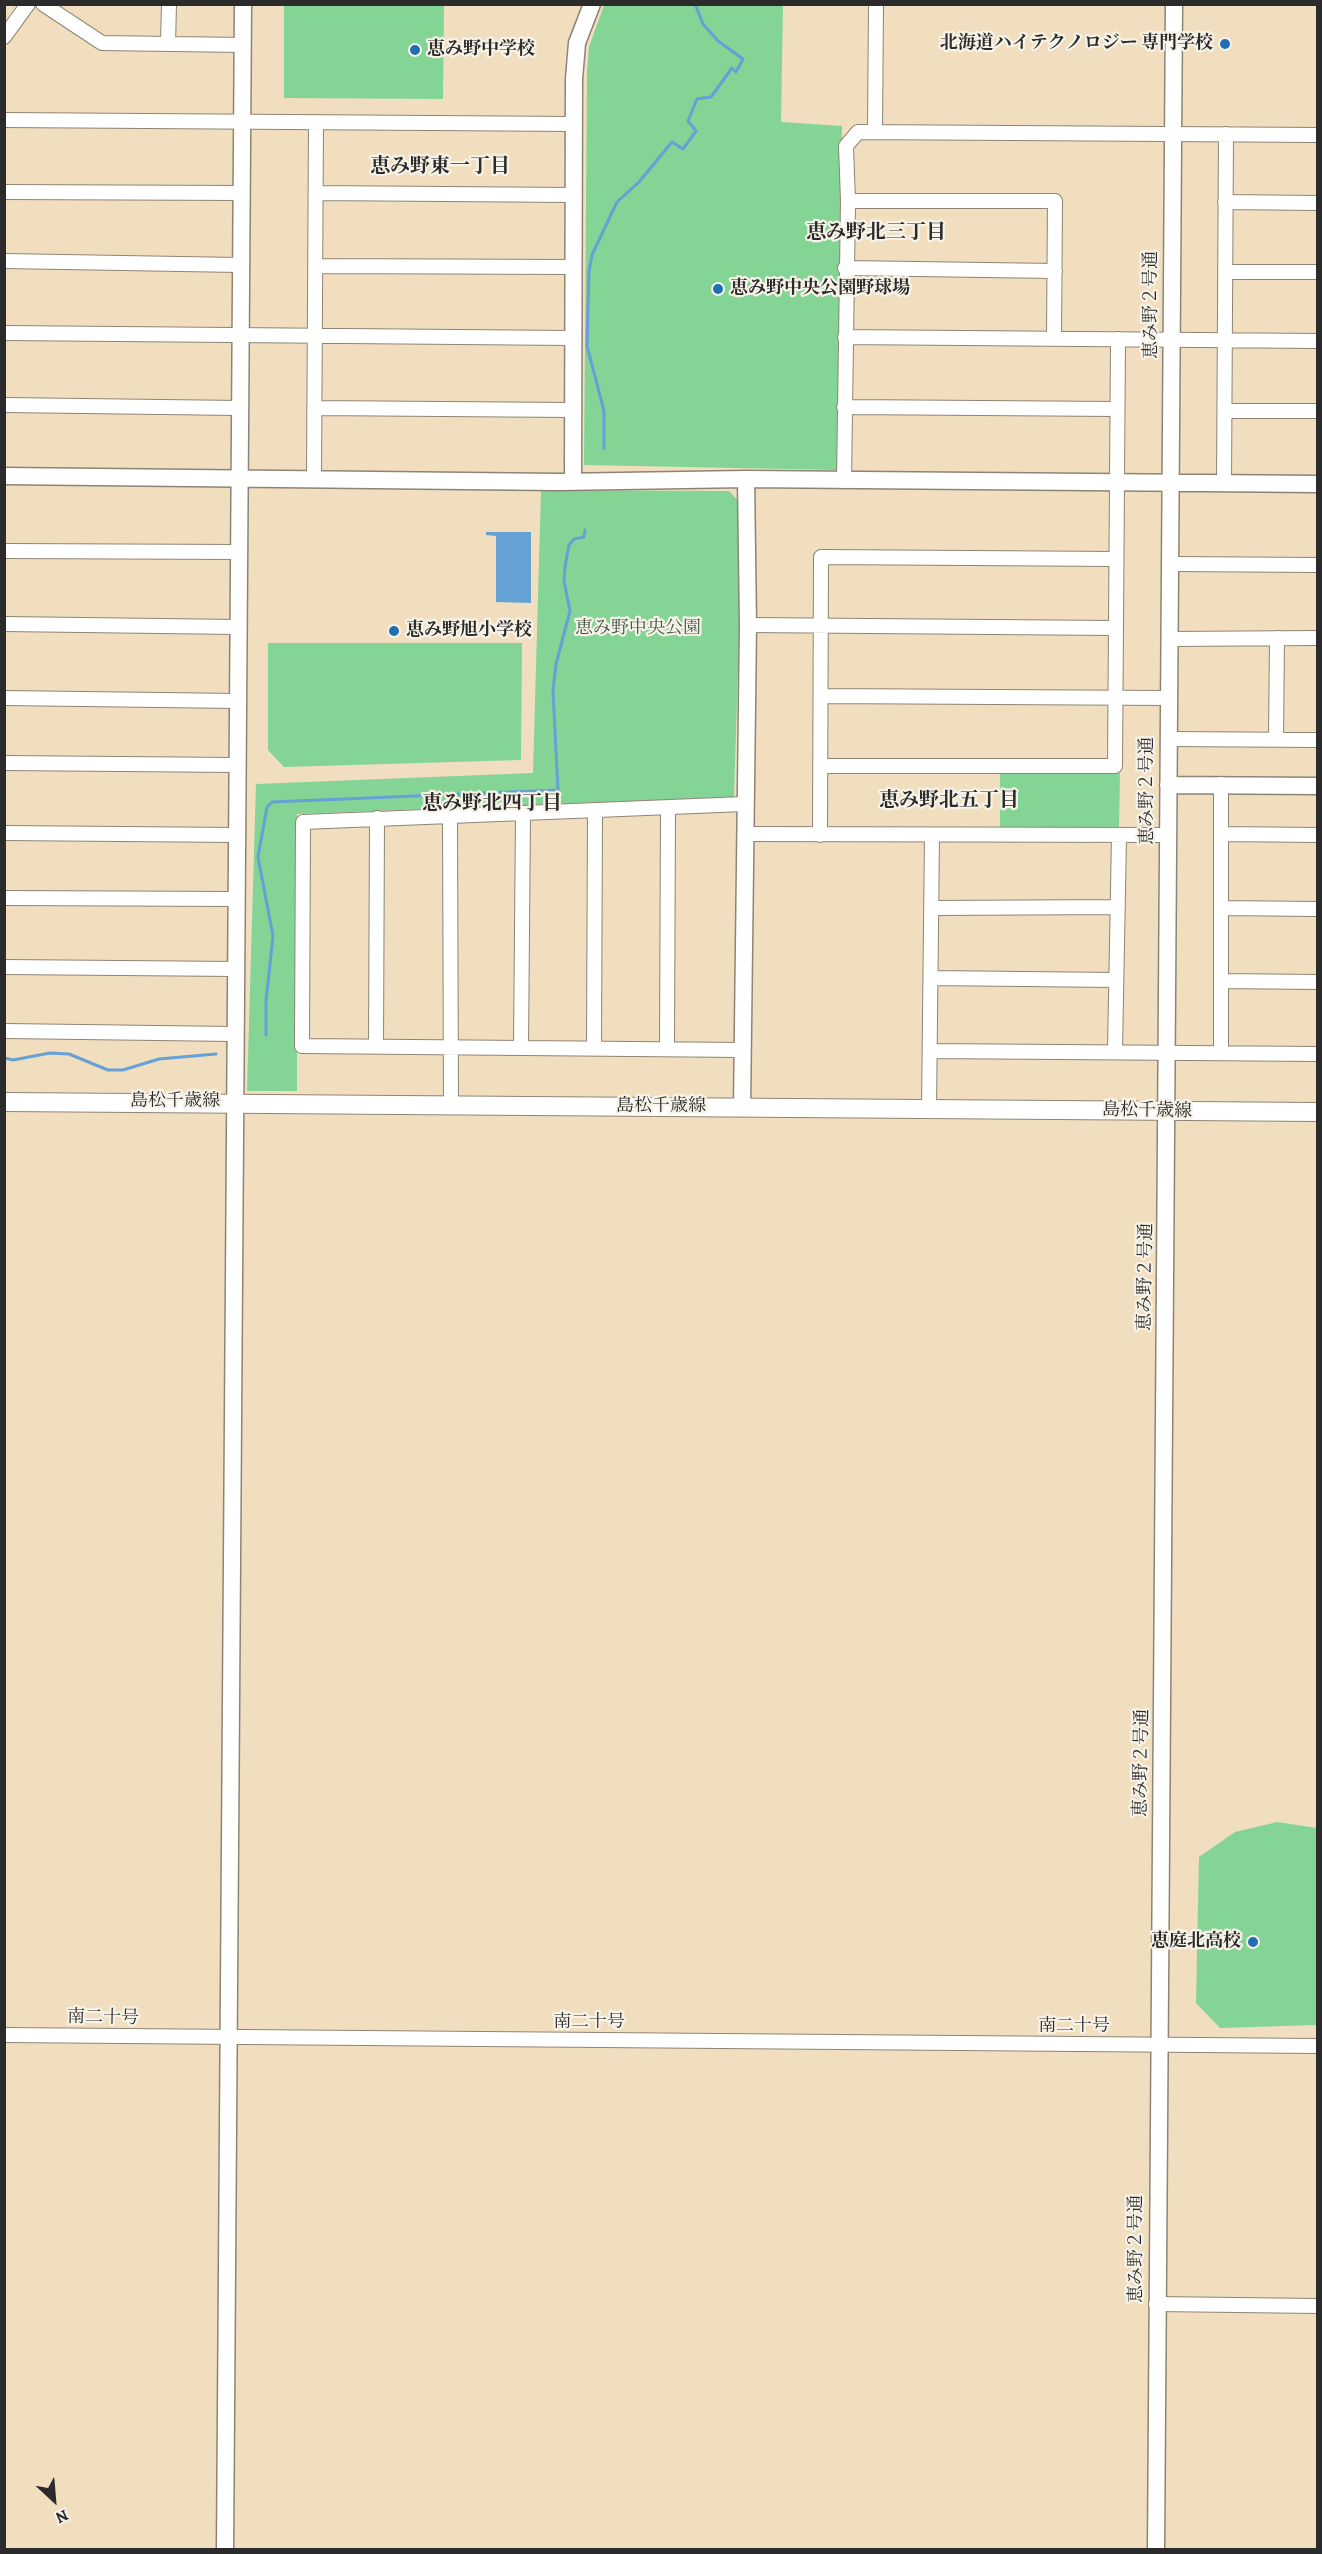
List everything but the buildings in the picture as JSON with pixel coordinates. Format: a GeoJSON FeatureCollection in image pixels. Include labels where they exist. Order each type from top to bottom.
{"type":"FeatureCollection","features":[{"type":"Feature","properties":{"kind":"main road","name":"島松千歳線"},"geometry":{"type":"LineString","coordinates":[[4,1102],[1317,1112]]}},
{"type":"Feature","properties":{"kind":"street"},"geometry":{"type":"LineString","coordinates":[[4,38],[28,4]]}},
{"type":"Feature","properties":{"kind":"street"},"geometry":{"type":"LineString","coordinates":[[43,4],[102,43],[243,45]]}},
{"type":"Feature","properties":{"kind":"street"},"geometry":{"type":"LineString","coordinates":[[168,44],[169,4]]}},
{"type":"Feature","properties":{"kind":"street"},"geometry":{"type":"LineString","coordinates":[[225,2550],[243,4]]}},
{"type":"Feature","properties":{"kind":"street"},"geometry":{"type":"LineString","coordinates":[[573,481],[573,124],[577,43],[592,4]]}},
{"type":"Feature","properties":{"kind":"street"},"geometry":{"type":"LineString","coordinates":[[875,131],[876,4]]}},
{"type":"Feature","properties":{"kind":"street","name":"恵み野２号通"},"geometry":{"type":"LineString","coordinates":[[1156,2550],[1165,2304],[1168,698],[1171,564],[1174,4]]}},
{"type":"Feature","properties":{"kind":"street"},"geometry":{"type":"LineString","coordinates":[[4,120],[573,124]]}},
{"type":"Feature","properties":{"kind":"street"},"geometry":{"type":"LineString","coordinates":[[314,479],[316,122]]}},
{"type":"Feature","properties":{"kind":"street"},"geometry":{"type":"LineString","coordinates":[[844,481],[845,268],[848,201],[846,146],[858,132],[1317,135]]}},
{"type":"Feature","properties":{"kind":"street"},"geometry":{"type":"LineString","coordinates":[[1224,484],[1226,134]]}},
{"type":"Feature","properties":{"kind":"street"},"geometry":{"type":"LineString","coordinates":[[4,192],[241,194]]}},
{"type":"Feature","properties":{"kind":"street"},"geometry":{"type":"LineString","coordinates":[[316,193],[574,195]]}},
{"type":"Feature","properties":{"kind":"street"},"geometry":{"type":"LineString","coordinates":[[848,201],[1055,201],[1054,339]]}},
{"type":"Feature","properties":{"kind":"street"},"geometry":{"type":"LineString","coordinates":[[1225,202],[1317,203]]}},
{"type":"Feature","properties":{"kind":"street"},"geometry":{"type":"LineString","coordinates":[[4,261],[240,265]]}},
{"type":"Feature","properties":{"kind":"street"},"geometry":{"type":"LineString","coordinates":[[316,266],[573,267]]}},
{"type":"Feature","properties":{"kind":"street"},"geometry":{"type":"LineString","coordinates":[[845,268],[1055,271]]}},
{"type":"Feature","properties":{"kind":"street"},"geometry":{"type":"LineString","coordinates":[[1225,272],[1317,272]]}},
{"type":"Feature","properties":{"kind":"street"},"geometry":{"type":"LineString","coordinates":[[4,333],[241,337],[572,338]]}},
{"type":"Feature","properties":{"kind":"street"},"geometry":{"type":"LineString","coordinates":[[845,337],[1317,341]]}},
{"type":"Feature","properties":{"kind":"street"},"geometry":{"type":"LineString","coordinates":[[820,766],[1115,766],[1118,339]]}},
{"type":"Feature","properties":{"kind":"street"},"geometry":{"type":"LineString","coordinates":[[4,405],[240,408]]}},
{"type":"Feature","properties":{"kind":"street"},"geometry":{"type":"LineString","coordinates":[[844,407],[1117,409]]}},
{"type":"Feature","properties":{"kind":"street"},"geometry":{"type":"LineString","coordinates":[[314,408],[572,410]]}},
{"type":"Feature","properties":{"kind":"street"},"geometry":{"type":"LineString","coordinates":[[1224,411],[1317,411]]}},
{"type":"Feature","properties":{"kind":"street"},"geometry":{"type":"LineString","coordinates":[[4,476],[1317,484]]}},
{"type":"Feature","properties":{"kind":"street"},"geometry":{"type":"LineString","coordinates":[[742,1108],[747,625],[746,479]]}},
{"type":"Feature","properties":{"kind":"street"},"geometry":{"type":"LineString","coordinates":[[4,551],[239,552]]}},
{"type":"Feature","properties":{"kind":"street"},"geometry":{"type":"LineString","coordinates":[[819,835],[822,557],[1116,559]]}},
{"type":"Feature","properties":{"kind":"street"},"geometry":{"type":"LineString","coordinates":[[1171,564],[1317,565]]}},
{"type":"Feature","properties":{"kind":"street"},"geometry":{"type":"LineString","coordinates":[[4,624],[238,627]]}},
{"type":"Feature","properties":{"kind":"street"},"geometry":{"type":"LineString","coordinates":[[747,625],[821,628],[1115,628]]}},
{"type":"Feature","properties":{"kind":"street"},"geometry":{"type":"LineString","coordinates":[[1276,740],[1277,638]]}},
{"type":"Feature","properties":{"kind":"street"},"geometry":{"type":"LineString","coordinates":[[1170,639],[1317,638]]}},
{"type":"Feature","properties":{"kind":"street"},"geometry":{"type":"LineString","coordinates":[[820,696],[1168,698]]}},
{"type":"Feature","properties":{"kind":"street"},"geometry":{"type":"LineString","coordinates":[[4,698],[238,700]]}},
{"type":"Feature","properties":{"kind":"street"},"geometry":{"type":"LineString","coordinates":[[1168,739],[1317,740]]}},
{"type":"Feature","properties":{"kind":"street"},"geometry":{"type":"LineString","coordinates":[[4,763],[236,765]]}},
{"type":"Feature","properties":{"kind":"street"},"geometry":{"type":"LineString","coordinates":[[1221,784],[1221,1053]]}},
{"type":"Feature","properties":{"kind":"street"},"geometry":{"type":"LineString","coordinates":[[1168,785],[1317,786]]}},
{"type":"Feature","properties":{"kind":"street"},"geometry":{"type":"LineString","coordinates":[[742,1050],[667,1047],[302,1046],[302,857],[303,822],[595,812],[744,804]]}},
{"type":"Feature","properties":{"kind":"street"},"geometry":{"type":"LineString","coordinates":[[667,1047],[668,808]]}},
{"type":"Feature","properties":{"kind":"street"},"geometry":{"type":"LineString","coordinates":[[594,1048],[595,812]]}},
{"type":"Feature","properties":{"kind":"street"},"geometry":{"type":"LineString","coordinates":[[521,1047],[523,814]]}},
{"type":"Feature","properties":{"kind":"street"},"geometry":{"type":"LineString","coordinates":[[450,816],[451,1107]]}},
{"type":"Feature","properties":{"kind":"street"},"geometry":{"type":"LineString","coordinates":[[376,1046],[377,818]]}},
{"type":"Feature","properties":{"kind":"street"},"geometry":{"type":"LineString","coordinates":[[4,833],[237,835]]}},
{"type":"Feature","properties":{"kind":"street"},"geometry":{"type":"LineString","coordinates":[[745,834],[1168,835]]}},
{"type":"Feature","properties":{"kind":"street"},"geometry":{"type":"LineString","coordinates":[[1221,834],[1317,835]]}},
{"type":"Feature","properties":{"kind":"street"},"geometry":{"type":"LineString","coordinates":[[929,1108],[932,835]]}},
{"type":"Feature","properties":{"kind":"street"},"geometry":{"type":"LineString","coordinates":[[1115,1051],[1119,836]]}},
{"type":"Feature","properties":{"kind":"street"},"geometry":{"type":"LineString","coordinates":[[4,898],[237,899]]}},
{"type":"Feature","properties":{"kind":"street"},"geometry":{"type":"LineString","coordinates":[[932,908],[1118,908]]}},
{"type":"Feature","properties":{"kind":"street"},"geometry":{"type":"LineString","coordinates":[[1221,908],[1317,909]]}},
{"type":"Feature","properties":{"kind":"street"},"geometry":{"type":"LineString","coordinates":[[4,967],[236,969]]}},
{"type":"Feature","properties":{"kind":"street"},"geometry":{"type":"LineString","coordinates":[[931,978],[1116,980]]}},
{"type":"Feature","properties":{"kind":"street"},"geometry":{"type":"LineString","coordinates":[[1221,981],[1317,982]]}},
{"type":"Feature","properties":{"kind":"street"},"geometry":{"type":"LineString","coordinates":[[4,1031],[234,1034]]}},
{"type":"Feature","properties":{"kind":"street"},"geometry":{"type":"LineString","coordinates":[[930,1051],[1317,1054]]}},
{"type":"Feature","properties":{"kind":"street","name":"南二十号"},"geometry":{"type":"LineString","coordinates":[[4,2035],[1317,2046]]}},
{"type":"Feature","properties":{"kind":"street"},"geometry":{"type":"LineString","coordinates":[[1165,2304],[1317,2306]]}},
{"type":"Feature","properties":{"kind":"green space"},"geometry":{"type":"Polygon","coordinates":[[[284,5],[444,5],[443,99],[284,98],[284,5]]]}},
{"type":"Feature","properties":{"kind":"green space"},"geometry":{"type":"Polygon","coordinates":[[[604,5],[783,5],[781,122],[842,126],[838,470],[584,465],[587,71],[589,47],[604,5]]]}},
{"type":"Feature","properties":{"kind":"green space","name":"恵み野中央公園"},"geometry":{"type":"Polygon","coordinates":[[[541,490],[729,491],[743,506],[734,797],[297,814],[297,1091],[247,1091],[256,784],[533,773],[541,490]]]}},
{"type":"Feature","properties":{"kind":"green space"},"geometry":{"type":"Polygon","coordinates":[[[268,643],[522,643],[521,760],[284,767],[268,750],[268,643]]]}},
{"type":"Feature","properties":{"kind":"green space"},"geometry":{"type":"Polygon","coordinates":[[[1000,772],[1120,773],[1119,830],[1000,829],[1000,772]]]}},
{"type":"Feature","properties":{"kind":"green space","name":"恵庭北高校"},"geometry":{"type":"Polygon","coordinates":[[[1277,1822],[1317,1828],[1317,2025],[1220,2028],[1196,2003],[1199,1857],[1235,1832],[1277,1822]]]}},
{"type":"Feature","properties":{"kind":"water"},"geometry":{"type":"Polygon","coordinates":[[[486,532],[531,532],[531,603],[496,602],[496,536],[486,535],[486,532]]]}},
{"type":"Feature","properties":{"kind":"waterway"},"geometry":{"type":"LineString","coordinates":[[604,448],[604,411],[587,346],[589,271],[592,255],[617,202],[639,182],[672,142],[683,149],[696,131],[688,121],[697,99],[711,97],[732,68],[736,72],[743,59],[718,41],[703,24],[695,4]]}},
{"type":"Feature","properties":{"kind":"waterway"},"geometry":{"type":"LineString","coordinates":[[266,1035],[266,1001],[273,936],[258,857],[267,807],[272,802],[558,790],[553,691],[556,664],[570,611],[564,581],[565,567],[569,545],[574,539],[584,537],[585,530]]}},
{"type":"Feature","properties":{"kind":"waterway"},"geometry":{"type":"LineString","coordinates":[[4,1058],[13,1060],[50,1053],[69,1054],[108,1070],[123,1070],[159,1059],[216,1054]]}},
{"type":"Feature","properties":{"kind":"place","name":"北海道ハイテクノロジー 専門学校"},"geometry":{"type":"Point","coordinates":[1225,44]}},
{"type":"Feature","properties":{"kind":"place","name":"恵み野中学校"},"geometry":{"type":"Point","coordinates":[415,50]}},
{"type":"Feature","properties":{"kind":"place","name":"恵み野中央公園野球場"},"geometry":{"type":"Point","coordinates":[718,289]}},
{"type":"Feature","properties":{"kind":"place","name":"恵み野旭小学校"},"geometry":{"type":"Point","coordinates":[394,631]}},
{"type":"Feature","properties":{"kind":"place","name":"恵庭北高校"},"geometry":{"type":"Point","coordinates":[1253,1942]}},
{"type":"Feature","properties":{"kind":"district","name":"恵み野東一丁目"},"geometry":{"type":"Point","coordinates":[440,167]}},
{"type":"Feature","properties":{"kind":"district","name":"恵み野北三丁目"},"geometry":{"type":"Point","coordinates":[876,233]}},
{"type":"Feature","properties":{"kind":"district","name":"恵み野北五丁目"},"geometry":{"type":"Point","coordinates":[949,801]}},
{"type":"Feature","properties":{"kind":"district","name":"恵み野北四丁目"},"geometry":{"type":"Point","coordinates":[492,804]}}]}
